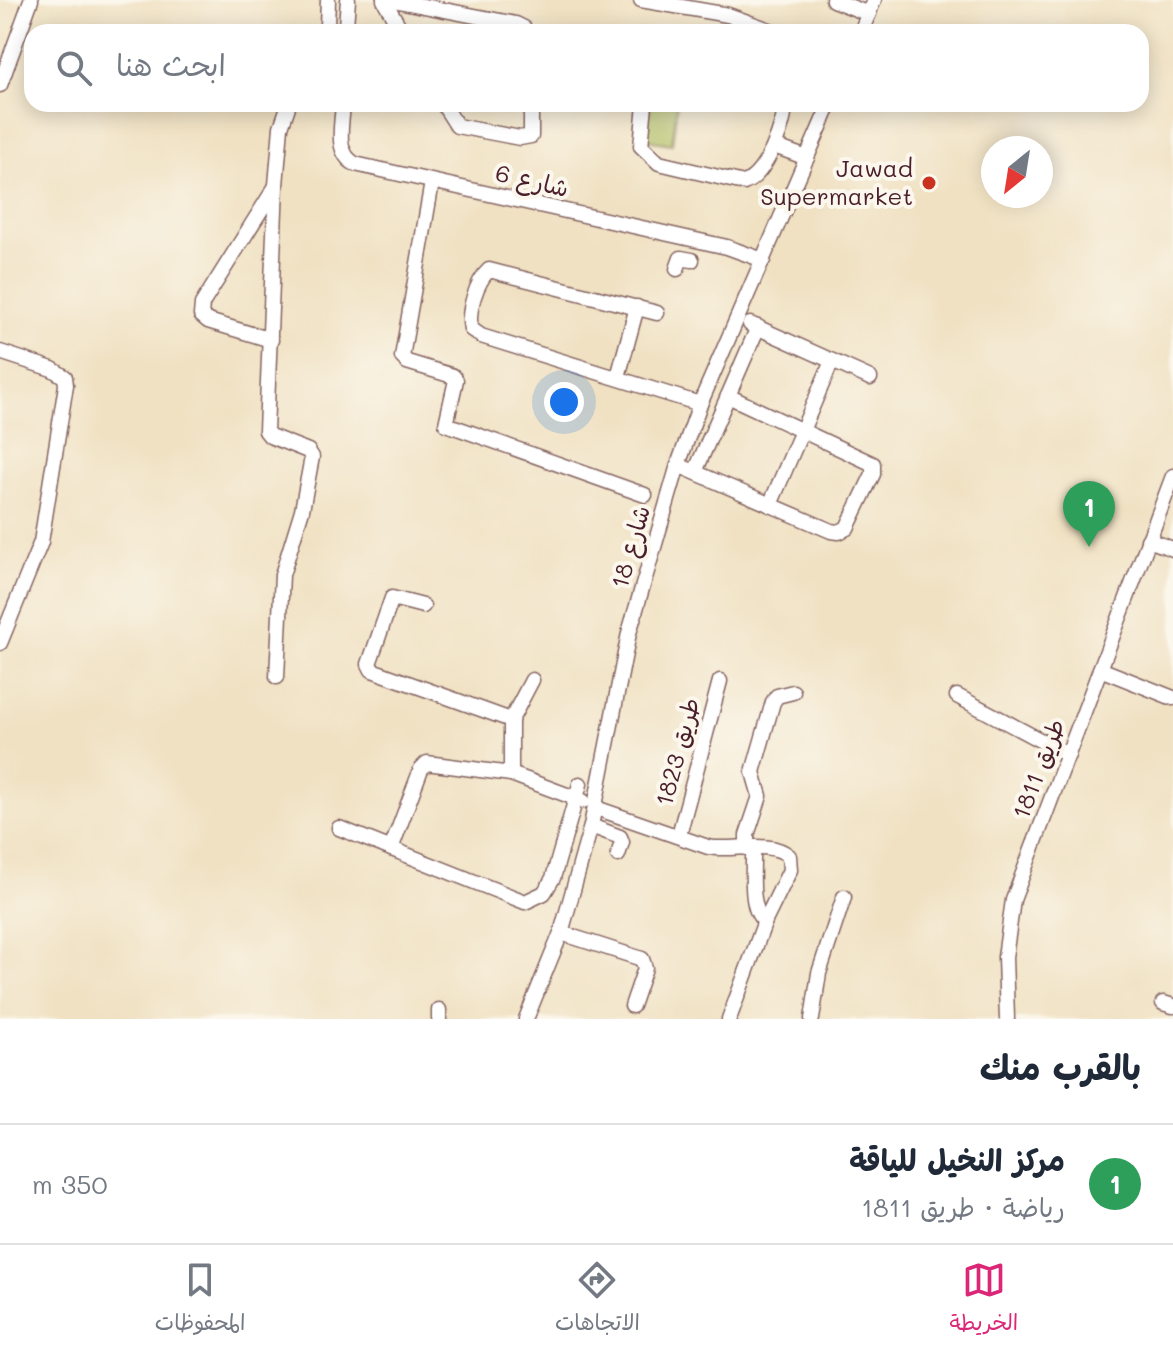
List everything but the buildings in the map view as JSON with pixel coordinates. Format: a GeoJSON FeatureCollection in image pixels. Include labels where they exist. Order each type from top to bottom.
{"type":"FeatureCollection","features":[{"type":"Feature","properties":{"kind":"street"},"geometry":{"type":"LineString","coordinates":[[0,85],[31,0]]}},
{"type":"Feature","properties":{"kind":"street"},"geometry":{"type":"LineString","coordinates":[[384,0],[398,24]]}},
{"type":"Feature","properties":{"kind":"street"},"geometry":{"type":"LineString","coordinates":[[393,0],[516,24]]}},
{"type":"Feature","properties":{"kind":"street"},"geometry":{"type":"LineString","coordinates":[[641,0],[728,15],[753,24]]}},
{"type":"Feature","properties":{"kind":"street"},"geometry":{"type":"LineString","coordinates":[[833,0],[871,7]]}},
{"type":"Feature","properties":{"kind":"street"},"geometry":{"type":"LineString","coordinates":[[327,24],[328,3],[348,4],[346,24]]}},
{"type":"Feature","properties":{"kind":"street"},"geometry":{"type":"LineString","coordinates":[[277,677],[282,575],[302,510],[312,457],[308,451],[270,436],[266,431],[276,185],[281,127],[286,112]]}},
{"type":"Feature","properties":{"kind":"street","name":"شارع 6"},"geometry":{"type":"LineString","coordinates":[[343,112],[341,147],[350,161],[737,249],[763,260]]}},
{"type":"Feature","properties":{"kind":"street"},"geometry":{"type":"LineString","coordinates":[[448,112],[457,126],[520,138],[531,136],[531,112]]}},
{"type":"Feature","properties":{"kind":"street"},"geometry":{"type":"LineString","coordinates":[[644,112],[641,146],[659,163],[744,183],[756,174],[774,146],[783,112]]}},
{"type":"Feature","properties":{"kind":"street","name":"شارع 18"},"geometry":{"type":"LineString","coordinates":[[526,1019],[561,933],[591,826],[629,633],[678,465],[700,404],[827,112]]}},
{"type":"Feature","properties":{"kind":"street"},"geometry":{"type":"LineString","coordinates":[[774,146],[807,158]]}},
{"type":"Feature","properties":{"kind":"street"},"geometry":{"type":"LineString","coordinates":[[432,182],[402,357],[407,362],[453,376],[456,380],[446,424],[645,495]]}},
{"type":"Feature","properties":{"kind":"street"},"geometry":{"type":"LineString","coordinates":[[271,340],[208,321],[201,315],[202,304],[276,185]]}},
{"type":"Feature","properties":{"kind":"street"},"geometry":{"type":"LineString","coordinates":[[684,262],[685,238]]}},
{"type":"Feature","properties":{"kind":"street"},"geometry":{"type":"LineString","coordinates":[[657,313],[489,270],[481,278],[469,321],[471,329],[481,336],[700,404]]}},
{"type":"Feature","properties":{"kind":"street"},"geometry":{"type":"LineString","coordinates":[[618,377],[637,307]]}},
{"type":"Feature","properties":{"kind":"street"},"geometry":{"type":"LineString","coordinates":[[739,319],[870,378]]}},
{"type":"Feature","properties":{"kind":"street"},"geometry":{"type":"LineString","coordinates":[[695,472],[758,327]]}},
{"type":"Feature","properties":{"kind":"street"},"geometry":{"type":"LineString","coordinates":[[0,352],[52,369],[65,377],[41,542],[0,643]]}},
{"type":"Feature","properties":{"kind":"street"},"geometry":{"type":"LineString","coordinates":[[770,505],[832,361]]}},
{"type":"Feature","properties":{"kind":"street"},"geometry":{"type":"LineString","coordinates":[[678,465],[839,532],[847,528],[873,474],[871,461],[728,396]]}},
{"type":"Feature","properties":{"kind":"street","name":"طريق 1811"},"geometry":{"type":"LineString","coordinates":[[1007,1019],[1005,957],[1013,900],[1173,476]]}},
{"type":"Feature","properties":{"kind":"street"},"geometry":{"type":"LineString","coordinates":[[1148,540],[1173,549]]}},
{"type":"Feature","properties":{"kind":"street"},"geometry":{"type":"LineString","coordinates":[[423,606],[392,598],[369,664],[372,670],[511,720]]}},
{"type":"Feature","properties":{"kind":"street"},"geometry":{"type":"LineString","coordinates":[[1100,669],[1173,698]]}},
{"type":"Feature","properties":{"kind":"street"},"geometry":{"type":"LineString","coordinates":[[511,774],[511,720],[532,680]]}},
{"type":"Feature","properties":{"kind":"street","name":"طريق 1823"},"geometry":{"type":"LineString","coordinates":[[679,835],[720,681]]}},
{"type":"Feature","properties":{"kind":"street"},"geometry":{"type":"LineString","coordinates":[[765,921],[758,917],[754,907],[747,835],[760,796],[753,772],[773,702],[780,694],[793,692]]}},
{"type":"Feature","properties":{"kind":"street"},"geometry":{"type":"LineString","coordinates":[[957,696],[1068,755]]}},
{"type":"Feature","properties":{"kind":"street"},"geometry":{"type":"LineString","coordinates":[[391,849],[421,769],[427,763],[435,762],[511,774],[578,791],[596,806],[717,849],[781,849],[791,860],[790,870],[765,921],[729,1019]]}},
{"type":"Feature","properties":{"kind":"street"},"geometry":{"type":"LineString","coordinates":[[339,828],[525,902],[544,893],[553,878],[578,791]]}},
{"type":"Feature","properties":{"kind":"street"},"geometry":{"type":"LineString","coordinates":[[591,826],[620,837],[622,844],[618,855]]}},
{"type":"Feature","properties":{"kind":"street"},"geometry":{"type":"LineString","coordinates":[[812,1019],[819,973],[844,897]]}},
{"type":"Feature","properties":{"kind":"street"},"geometry":{"type":"LineString","coordinates":[[561,933],[642,959],[645,968],[632,1006]]}},
{"type":"Feature","properties":{"kind":"green space"},"geometry":{"type":"Polygon","coordinates":[[[650,112],[676,112],[672,144],[645,140],[650,112]]]}},
{"type":"Feature","properties":{"kind":"place","name":"Jawad Supermarket"},"geometry":{"type":"Point","coordinates":[929,183]}},
{"type":"Feature","properties":{"kind":"place","name":"مركز النخيل للياقة"},"geometry":{"type":"Point","coordinates":[1089,547]}}]}
